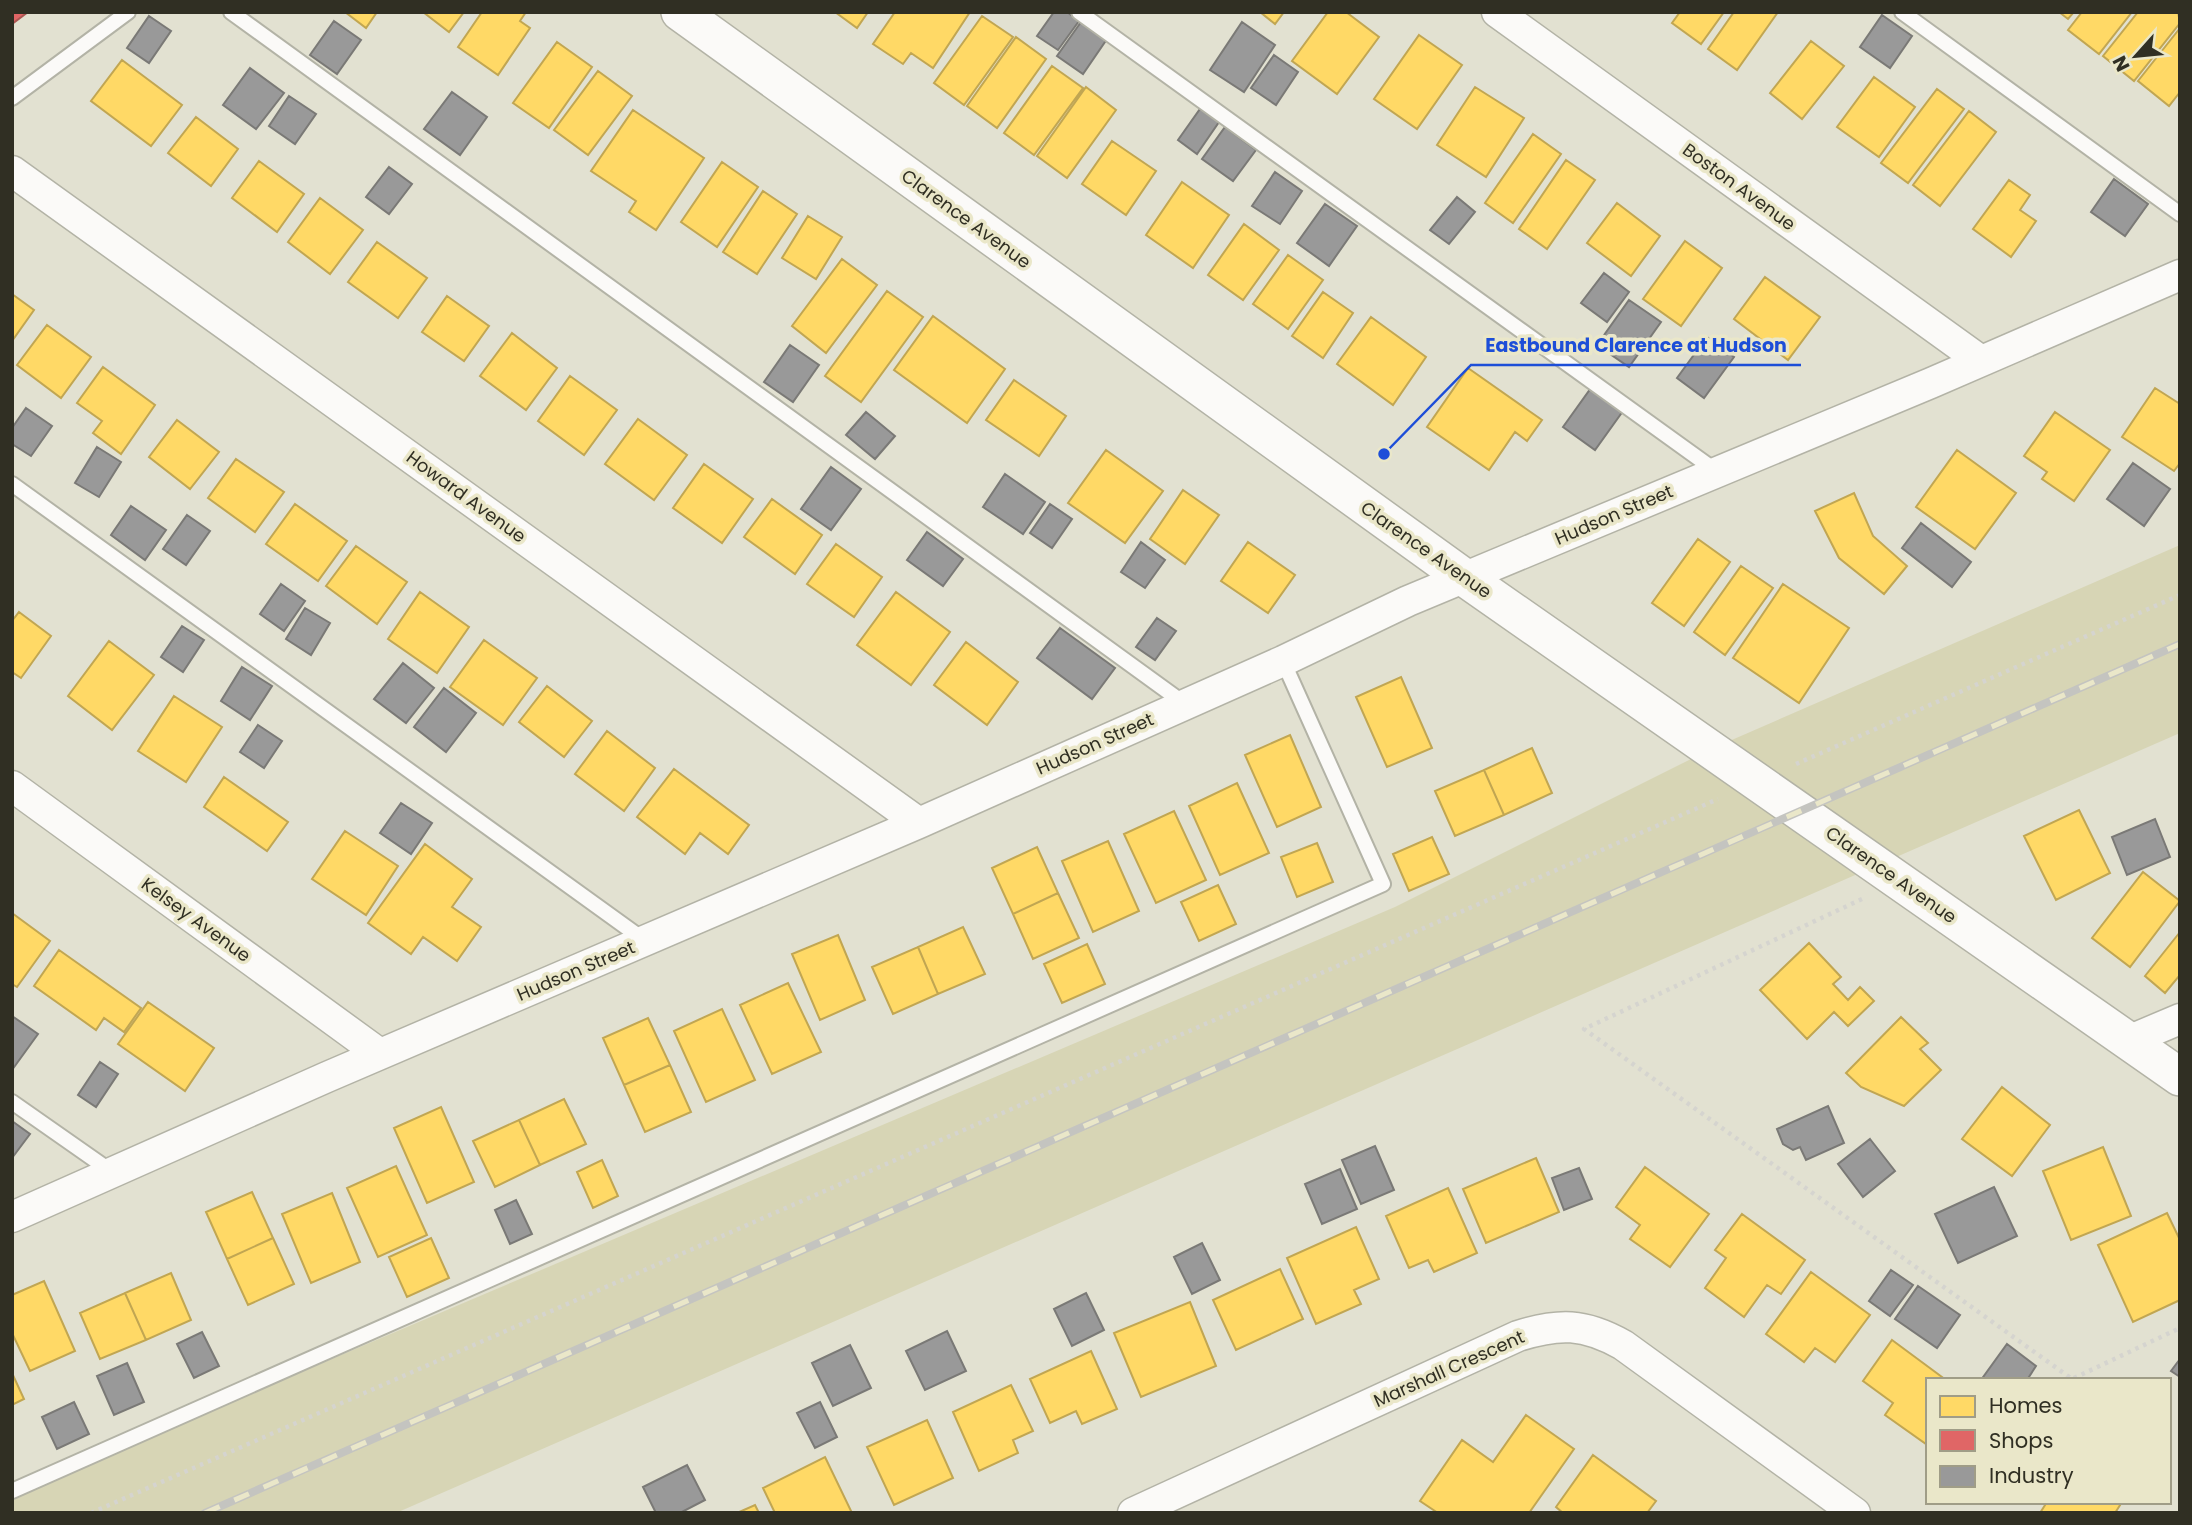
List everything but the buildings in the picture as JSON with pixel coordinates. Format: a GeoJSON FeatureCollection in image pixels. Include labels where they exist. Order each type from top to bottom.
{"type":"FeatureCollection","features":[{"type":"Feature","properties":{"kind":"street","name":"Clarence Avenue"},"geometry":{"type":"LineString","coordinates":[[680,12],[1465,578],[2180,1077]]}},
{"type":"Feature","properties":{"kind":"street","name":"Boston Avenue"},"geometry":{"type":"LineString","coordinates":[[1497,12],[1981,362]]}},
{"type":"Feature","properties":{"kind":"street","name":"Howard Avenue"},"geometry":{"type":"LineString","coordinates":[[12,171],[919,823]]}},
{"type":"Feature","properties":{"kind":"street","name":"Hudson Street"},"geometry":{"type":"LineString","coordinates":[[12,1217],[380,1054],[919,823],[1283,661],[1408,601],[1981,362],[2180,275]]}},
{"type":"Feature","properties":{"kind":"street","name":"Kelsey Avenue"},"geometry":{"type":"LineString","coordinates":[[12,786],[380,1054]]}},
{"type":"Feature","properties":{"kind":"street"},"geometry":{"type":"LineString","coordinates":[[2128,1041],[2180,1019]]}},
{"type":"Feature","properties":{"kind":"street","name":"Marshall Crescent"},"geometry":{"type":"LineString","coordinates":[[1138,1512],[1518,1336],[1565,1325],[1603,1334],[1623,1345],[1855,1513]]}},
{"type":"Feature","properties":{"kind":"lane"},"geometry":{"type":"LineString","coordinates":[[12,97],[128,12]]}},
{"type":"Feature","properties":{"kind":"lane"},"geometry":{"type":"LineString","coordinates":[[231,12],[1185,704]]}},
{"type":"Feature","properties":{"kind":"lane"},"geometry":{"type":"LineString","coordinates":[[1079,12],[1716,471]]}},
{"type":"Feature","properties":{"kind":"lane"},"geometry":{"type":"LineString","coordinates":[[1902,12],[2180,214]]}},
{"type":"Feature","properties":{"kind":"lane"},"geometry":{"type":"LineString","coordinates":[[12,484],[646,942]]}},
{"type":"Feature","properties":{"kind":"lane"},"geometry":{"type":"LineString","coordinates":[[12,1492],[1383,884],[1283,661]]}},
{"type":"Feature","properties":{"kind":"lane"},"geometry":{"type":"LineString","coordinates":[[12,1102],[113,1173]]}},
{"type":"Feature","properties":{"kind":"path"},"geometry":{"type":"LineString","coordinates":[[90,1513],[2180,595]]}},
{"type":"Feature","properties":{"kind":"path"},"geometry":{"type":"LineString","coordinates":[[1901,882],[1584,1029],[2071,1378]]}},
{"type":"Feature","properties":{"kind":"path"},"geometry":{"type":"LineString","coordinates":[[2074,1378],[2180,1328]]}},
{"type":"Feature","properties":{"kind":"shaded area"},"geometry":{"type":"Polygon","coordinates":[[[2180,545],[2180,733],[396,1513],[12,1513],[12,1495],[1395,907],[1711,749],[2180,545]]]}},
{"type":"Feature","properties":{"kind":"railway"},"geometry":{"type":"LineString","coordinates":[[205,1513],[2180,644]]}},
{"type":"Feature","properties":{"kind":"place","name":"Eastbound Clarence at Hudson"},"geometry":{"type":"Point","coordinates":[1384,454]}}]}
